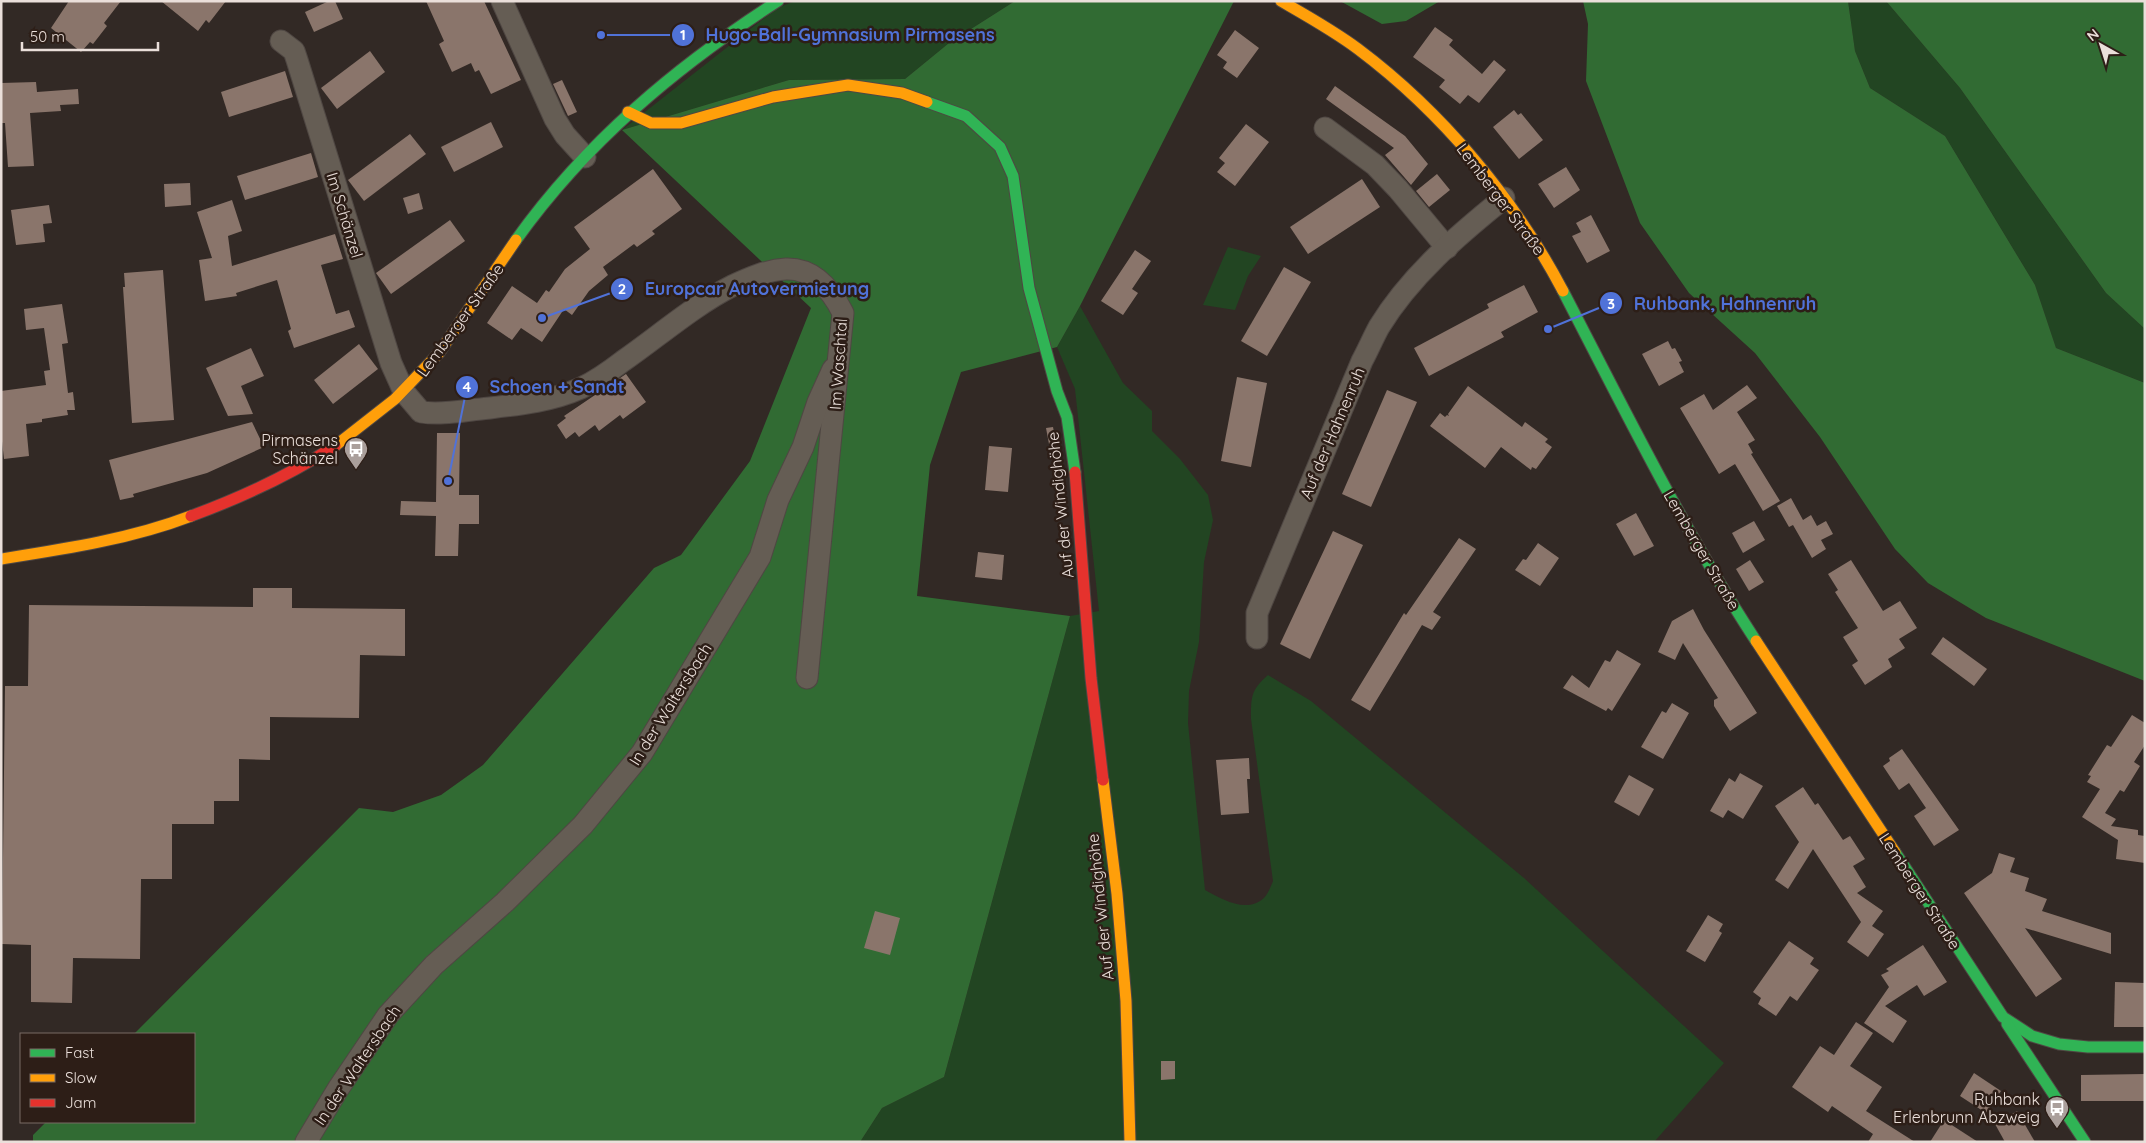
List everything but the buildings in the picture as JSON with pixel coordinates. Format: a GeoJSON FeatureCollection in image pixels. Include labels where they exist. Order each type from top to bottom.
{"type":"FeatureCollection","features":[{"type":"Feature","properties":{"kind":"main road","name":"Lemberger Straße"},"geometry":{"type":"LineString","coordinates":[[1,559],[104,542],[160,527],[239,499],[278,481],[348,439],[404,392],[439,353],[535,215],[557,187],[628,112],[707,48],[778,1]]}},
{"type":"Feature","properties":{"kind":"main road","name":"Lemberger Straße"},"geometry":{"type":"LineString","coordinates":[[1281,1],[1324,26],[1381,67],[1436,118],[1504,198],[1546,259],[1678,512],[1717,581],[2003,1017],[2053,1048],[2093,1046],[2145,1047]]}},
{"type":"Feature","properties":{"kind":"main road","name":"Auf der Windighöhe"},"geometry":{"type":"LineString","coordinates":[[628,112],[652,123],[681,123],[773,97],[848,85],[902,93],[966,116],[1000,147],[1013,176],[1029,288],[1066,417],[1073,451],[1091,678],[1117,894],[1124,972],[1130,1142]]}},
{"type":"Feature","properties":{"kind":"main road"},"geometry":{"type":"LineString","coordinates":[[2003,1017],[2049,1090],[2085,1142]]}},
{"type":"Feature","properties":{"kind":"main road"},"geometry":{"type":"LineString","coordinates":[[2049,1090],[2050,1071]]}},
{"type":"Feature","properties":{"kind":"street"},"geometry":{"type":"LineString","coordinates":[[502,1],[556,119],[565,135],[585,157]]}},
{"type":"Feature","properties":{"kind":"street","name":"Im Schänzel"},"geometry":{"type":"LineString","coordinates":[[281,41],[294,51],[389,354],[404,392]]}},
{"type":"Feature","properties":{"kind":"street"},"geometry":{"type":"LineString","coordinates":[[1325,128],[1380,170],[1447,248]]}},
{"type":"Feature","properties":{"kind":"street","name":"Auf der Hahnenruh"},"geometry":{"type":"LineString","coordinates":[[1257,638],[1257,613],[1362,361],[1378,328],[1393,306],[1447,248],[1504,198]]}},
{"type":"Feature","properties":{"kind":"street","name":"Im Waschtal"},"geometry":{"type":"LineString","coordinates":[[404,392],[421,412],[433,413],[507,406],[553,398],[582,388],[606,373],[707,299],[754,276],[786,269],[798,271],[821,282],[836,298],[843,313],[807,678]]}},
{"type":"Feature","properties":{"kind":"street","name":"In der Waltersbach"},"geometry":{"type":"LineString","coordinates":[[306,1142],[338,1089],[388,1015],[434,966],[505,902],[583,825],[642,753],[760,557],[778,500],[803,447],[818,402],[840,353]]}},
{"type":"Feature","properties":{"kind":"green space"},"geometry":{"type":"Polygon","coordinates":[[[795,1],[1015,1],[949,43],[905,79],[789,80],[622,130],[777,8],[795,1]]]}},
{"type":"Feature","properties":{"kind":"green space"},"geometry":{"type":"Polygon","coordinates":[[[1015,1],[1234,1],[1080,306],[1057,347],[961,372],[930,465],[917,596],[1070,616],[944,1077],[882,1108],[860,1142],[33,1142],[33,1135],[45,1123],[195,1123],[195,1033],[135,1033],[359,808],[393,812],[441,795],[483,765],[654,568],[681,555],[750,461],[811,308],[622,130],[789,80],[905,79],[949,43],[1015,1]]]}},
{"type":"Feature","properties":{"kind":"green space"},"geometry":{"type":"Polygon","coordinates":[[[1340,1],[1440,1],[1406,21],[1382,24],[1340,1]]]}},
{"type":"Feature","properties":{"kind":"green space"},"geometry":{"type":"Polygon","coordinates":[[[1583,1],[1848,1],[1855,51],[1870,88],[1945,136],[2035,285],[2056,348],[2145,383],[2145,681],[1986,618],[1928,583],[1895,549],[1820,437],[1755,353],[1689,293],[1640,223],[1586,81],[1588,24],[1583,1]]]}},
{"type":"Feature","properties":{"kind":"green space"},"geometry":{"type":"Polygon","coordinates":[[[1848,1],[1886,1],[1960,88],[2106,293],[2145,329],[2145,383],[2056,348],[2035,285],[1945,136],[1870,88],[1855,51],[1848,1]]]}},
{"type":"Feature","properties":{"kind":"green space"},"geometry":{"type":"Polygon","coordinates":[[[1886,1],[2145,1],[2145,329],[2106,293],[1960,88],[1886,1]]]}},
{"type":"Feature","properties":{"kind":"green space"},"geometry":{"type":"Polygon","coordinates":[[[1228,247],[1261,256],[1248,276],[1235,310],[1203,305],[1228,247]]]}},
{"type":"Feature","properties":{"kind":"green space"},"geometry":{"type":"Polygon","coordinates":[[[1080,306],[1123,383],[1152,411],[1152,431],[1180,459],[1208,495],[1213,520],[1204,562],[1199,642],[1189,691],[1188,723],[1205,890],[1226,901],[1250,905],[1264,898],[1273,881],[1251,719],[1253,694],[1258,685],[1268,675],[1311,701],[1524,878],[1724,1063],[1654,1142],[860,1142],[882,1108],[944,1077],[1070,616],[1099,611],[1075,389],[1057,347],[1080,306]]]}},
{"type":"Feature","properties":{"kind":"traffic: fast"},"geometry":{"type":"LineString","coordinates":[[516,240],[572,170],[635,108],[704,52],[778,1]]}},
{"type":"Feature","properties":{"kind":"traffic: fast"},"geometry":{"type":"LineString","coordinates":[[927,102],[966,116],[1000,147],[1013,176],[1029,288],[1057,391],[1067,417],[1075,472]]}},
{"type":"Feature","properties":{"kind":"traffic: fast"},"geometry":{"type":"LineString","coordinates":[[1563,291],[1679,512],[1729,599],[1756,641]]}},
{"type":"Feature","properties":{"kind":"traffic: fast"},"geometry":{"type":"LineString","coordinates":[[1895,852],[2003,1017],[2032,1036],[2059,1044],[2088,1047],[2145,1047]]}},
{"type":"Feature","properties":{"kind":"traffic: fast"},"geometry":{"type":"LineString","coordinates":[[2007,1024],[2085,1142]]}},
{"type":"Feature","properties":{"kind":"traffic: slow"},"geometry":{"type":"LineString","coordinates":[[1281,1],[1358,49],[1419,100],[1474,159],[1499,190],[1544,256],[1563,291]]}},
{"type":"Feature","properties":{"kind":"traffic: slow"},"geometry":{"type":"LineString","coordinates":[[628,112],[651,123],[681,123],[773,97],[848,85],[902,93],[927,102]]}},
{"type":"Feature","properties":{"kind":"traffic: slow"},"geometry":{"type":"LineString","coordinates":[[335,446],[395,399],[439,353],[516,240]]}},
{"type":"Feature","properties":{"kind":"traffic: slow"},"geometry":{"type":"LineString","coordinates":[[1,559],[121,537],[191,516]]}},
{"type":"Feature","properties":{"kind":"traffic: slow"},"geometry":{"type":"LineString","coordinates":[[1756,641],[1895,852]]}},
{"type":"Feature","properties":{"kind":"traffic: slow"},"geometry":{"type":"LineString","coordinates":[[1103,780],[1117,894],[1126,1001],[1130,1142]]}},
{"type":"Feature","properties":{"kind":"traffic: jam"},"geometry":{"type":"LineString","coordinates":[[191,516],[265,485],[335,446]]}},
{"type":"Feature","properties":{"kind":"traffic: jam"},"geometry":{"type":"LineString","coordinates":[[1075,472],[1091,678],[1103,780]]}},
{"type":"Feature","properties":{"kind":"place","name":"Hugo-Ball-Gymnasium Pirmasens"},"geometry":{"type":"Point","coordinates":[601,35]}},
{"type":"Feature","properties":{"kind":"place","name":"Europcar Autovermietung"},"geometry":{"type":"Point","coordinates":[542,318]}},
{"type":"Feature","properties":{"kind":"place","name":"Ruhbank, Hahnenruh"},"geometry":{"type":"Point","coordinates":[1548,329]}},
{"type":"Feature","properties":{"kind":"place","name":"Pirmasens Schänzel"},"geometry":{"type":"Point","coordinates":[356,470]}},
{"type":"Feature","properties":{"kind":"place","name":"Schoen + Sandt"},"geometry":{"type":"Point","coordinates":[448,481]}},
{"type":"Feature","properties":{"kind":"place","name":"Ruhbank Erlenbrunn Abzweig"},"geometry":{"type":"Point","coordinates":[2057,1129]}}]}
